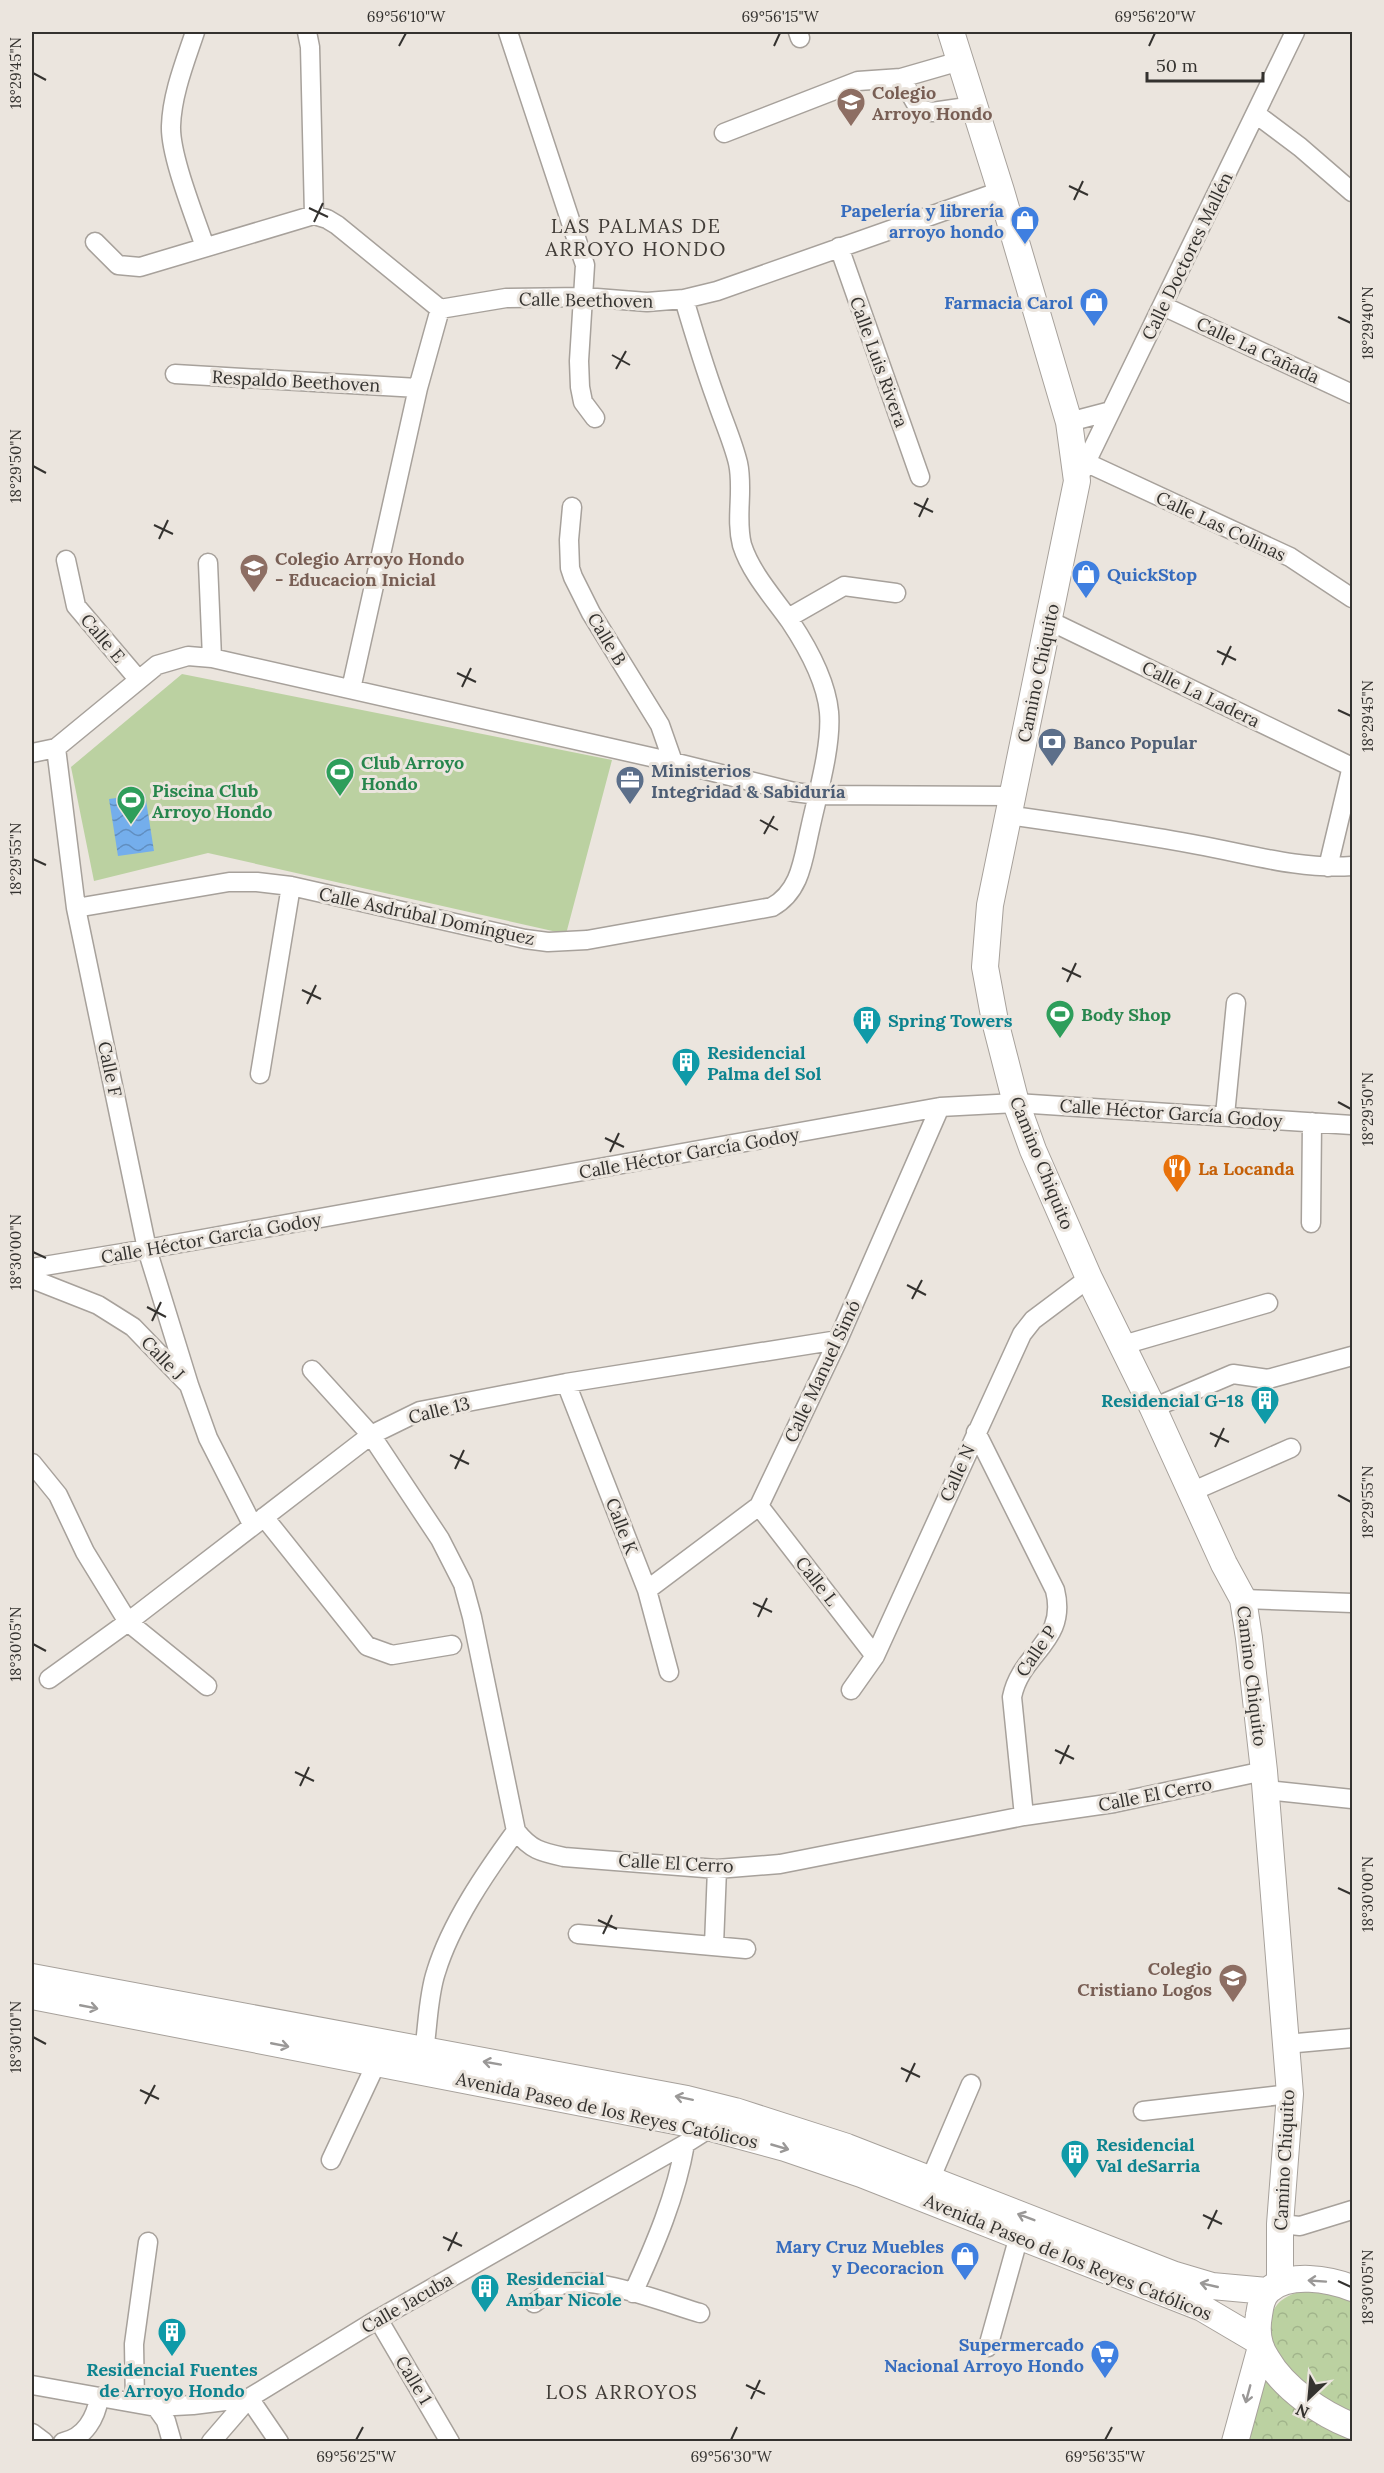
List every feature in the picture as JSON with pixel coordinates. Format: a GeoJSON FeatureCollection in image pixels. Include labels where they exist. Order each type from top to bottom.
{"type":"FeatureCollection","features":[{"type":"Feature","properties":{"kind":"main road","name":"Camino Chiquito"},"geometry":{"type":"LineString","coordinates":[[951,32],[1001,191],[1069,422],[1081,472],[990,905],[985,967],[995,1021],[1016,1103],[1033,1150],[1089,1278],[1243,1599],[1250,1638],[1265,1781],[1290,2094],[1274,2287],[1260,2305],[1257,2322],[1259,2344],[1235,2442]]}},
{"type":"Feature","properties":{"kind":"main road","name":"Avenida Paseo de los Reyes Católicos"},"geometry":{"type":"LineString","coordinates":[[32,1977],[340,2045],[376,2064],[711,2128],[785,2148],[930,2180],[1175,2275],[1212,2286],[1274,2287],[1295,2280],[1321,2280],[1353,2288]]}},
{"type":"Feature","properties":{"kind":"main road","name":"Avenida Paseo de los Reyes Católicos"},"geometry":{"type":"LineString","coordinates":[[32,1996],[340,2045],[424,2051],[687,2099],[735,2110],[864,2164],[1019,2236],[1202,2308],[1259,2344]]}},
{"type":"Feature","properties":{"kind":"main road"},"geometry":{"type":"LineString","coordinates":[[1259,2344],[1273,2368],[1300,2395],[1326,2413],[1353,2426]]}},
{"type":"Feature","properties":{"kind":"street"},"geometry":{"type":"LineString","coordinates":[[195,32],[173,102],[170,129],[205,247]]}},
{"type":"Feature","properties":{"kind":"street"},"geometry":{"type":"LineString","coordinates":[[307,32],[310,47],[314,215]]}},
{"type":"Feature","properties":{"kind":"street"},"geometry":{"type":"LineString","coordinates":[[508,32],[585,266],[579,361],[580,387],[583,402],[595,418]]}},
{"type":"Feature","properties":{"kind":"street","name":"Calle Doctores Mallén"},"geometry":{"type":"LineString","coordinates":[[1081,472],[1295,32]]}},
{"type":"Feature","properties":{"kind":"street"},"geometry":{"type":"LineString","coordinates":[[724,133],[858,81],[901,78],[960,61]]}},
{"type":"Feature","properties":{"kind":"street"},"geometry":{"type":"LineString","coordinates":[[901,78],[919,109],[932,112],[974,106]]}},
{"type":"Feature","properties":{"kind":"street"},"geometry":{"type":"LineString","coordinates":[[1256,114],[1300,147],[1353,192]]}},
{"type":"Feature","properties":{"kind":"street","name":"Calle Beethoven"},"geometry":{"type":"LineString","coordinates":[[440,309],[506,298],[584,297],[647,302],[684,299],[717,291],[1001,191]]}},
{"type":"Feature","properties":{"kind":"street"},"geometry":{"type":"LineString","coordinates":[[96,243],[112,261],[118,265],[132,267],[314,215],[337,225],[440,309],[417,388],[351,689]]}},
{"type":"Feature","properties":{"kind":"street","name":"Calle Luis Rivera"},"geometry":{"type":"LineString","coordinates":[[838,247],[920,477]]}},
{"type":"Feature","properties":{"kind":"street","name":"Calle Asdrúbal Domínguez"},"geometry":{"type":"LineString","coordinates":[[76,908],[229,882],[257,882],[291,886],[525,939],[548,942],[598,938],[772,908],[783,901],[792,891],[800,872],[818,795],[827,741],[829,712],[818,670],[804,642],[755,572],[744,550],[740,532],[741,487],[737,460],[702,360],[684,299]]}},
{"type":"Feature","properties":{"kind":"street","name":"Calle La Cañada"},"geometry":{"type":"LineString","coordinates":[[1163,306],[1353,394]]}},
{"type":"Feature","properties":{"kind":"street","name":"Respaldo Beethoven"},"geometry":{"type":"LineString","coordinates":[[175,374],[417,388]]}},
{"type":"Feature","properties":{"kind":"street"},"geometry":{"type":"LineString","coordinates":[[1069,422],[1111,411]]}},
{"type":"Feature","properties":{"kind":"street","name":"Calle Las Colinas"},"geometry":{"type":"LineString","coordinates":[[1081,472],[1304,564],[1353,598]]}},
{"type":"Feature","properties":{"kind":"street","name":"Calle B"},"geometry":{"type":"LineString","coordinates":[[572,507],[569,540],[570,568],[573,577],[591,613],[660,725],[673,762]]}},
{"type":"Feature","properties":{"kind":"street","name":"Calle E"},"geometry":{"type":"LineString","coordinates":[[66,560],[76,606],[138,679]]}},
{"type":"Feature","properties":{"kind":"street"},"geometry":{"type":"LineString","coordinates":[[208,563],[212,658]]}},
{"type":"Feature","properties":{"kind":"street"},"geometry":{"type":"LineString","coordinates":[[788,618],[843,586],[896,593]]}},
{"type":"Feature","properties":{"kind":"street","name":"Calle La Ladera"},"geometry":{"type":"LineString","coordinates":[[1050,621],[1352,767]]}},
{"type":"Feature","properties":{"kind":"street"},"geometry":{"type":"LineString","coordinates":[[32,753],[56,748],[157,665],[188,656],[212,658],[673,762],[794,792],[1009,806],[1129,833],[1328,867],[1353,866]]}},
{"type":"Feature","properties":{"kind":"street","name":"Calle F"},"geometry":{"type":"LineString","coordinates":[[56,748],[76,908],[147,1249],[189,1385]]}},
{"type":"Feature","properties":{"kind":"street"},"geometry":{"type":"LineString","coordinates":[[1328,867],[1352,767]]}},
{"type":"Feature","properties":{"kind":"street"},"geometry":{"type":"LineString","coordinates":[[260,1074],[291,886]]}},
{"type":"Feature","properties":{"kind":"street"},"geometry":{"type":"LineString","coordinates":[[1225,1115],[1236,1003]]}},
{"type":"Feature","properties":{"kind":"street","name":"Calle Héctor García Godoy"},"geometry":{"type":"LineString","coordinates":[[32,1268],[940,1107],[1016,1103],[1353,1125]]}},
{"type":"Feature","properties":{"kind":"street","name":"Calle Manuel Simó"},"geometry":{"type":"LineString","coordinates":[[647,1590],[759,1506],[838,1340],[940,1107]]}},
{"type":"Feature","properties":{"kind":"street"},"geometry":{"type":"LineString","coordinates":[[1311,1223],[1312,1122]]}},
{"type":"Feature","properties":{"kind":"street","name":"Calle N"},"geometry":{"type":"LineString","coordinates":[[851,1690],[876,1656],[1022,1334],[1033,1320],[1089,1278]]}},
{"type":"Feature","properties":{"kind":"street","name":"Calle J"},"geometry":{"type":"LineString","coordinates":[[32,1279],[98,1305],[133,1327],[189,1385],[208,1438],[259,1521],[367,1646],[392,1655],[452,1645]]}},
{"type":"Feature","properties":{"kind":"street"},"geometry":{"type":"LineString","coordinates":[[1123,1345],[1268,1303]]}},
{"type":"Feature","properties":{"kind":"street","name":"Calle 13"},"geometry":{"type":"LineString","coordinates":[[49,1679],[128,1622],[371,1435],[389,1424],[420,1411],[566,1383],[838,1340]]}},
{"type":"Feature","properties":{"kind":"street"},"geometry":{"type":"LineString","coordinates":[[1153,1408],[1233,1374],[1269,1378],[1353,1356]]}},
{"type":"Feature","properties":{"kind":"street"},"geometry":{"type":"LineString","coordinates":[[312,1370],[371,1435],[441,1539],[463,1584],[472,1617],[516,1831],[485,1875],[453,1932],[435,1973],[424,2051]]}},
{"type":"Feature","properties":{"kind":"street","name":"Calle K"},"geometry":{"type":"LineString","coordinates":[[566,1383],[647,1590],[669,1672]]}},
{"type":"Feature","properties":{"kind":"street","name":"Calle P"},"geometry":{"type":"LineString","coordinates":[[976,1432],[1055,1590],[1059,1609],[1054,1628],[1021,1672],[1012,1697],[1024,1816]]}},
{"type":"Feature","properties":{"kind":"street"},"geometry":{"type":"LineString","coordinates":[[1191,1492],[1291,1448]]}},
{"type":"Feature","properties":{"kind":"street"},"geometry":{"type":"LineString","coordinates":[[32,1463],[58,1495],[85,1552],[128,1622],[207,1686]]}},
{"type":"Feature","properties":{"kind":"street","name":"Calle L"},"geometry":{"type":"LineString","coordinates":[[759,1506],[876,1656]]}},
{"type":"Feature","properties":{"kind":"street"},"geometry":{"type":"LineString","coordinates":[[1243,1599],[1353,1603]]}},
{"type":"Feature","properties":{"kind":"street","name":"Calle El Cerro"},"geometry":{"type":"LineString","coordinates":[[516,1831],[526,1844],[540,1851],[564,1857],[717,1869],[780,1864],[1024,1816],[1265,1781],[1353,1799]]}},
{"type":"Feature","properties":{"kind":"street"},"geometry":{"type":"LineString","coordinates":[[714,1945],[717,1869]]}},
{"type":"Feature","properties":{"kind":"street"},"geometry":{"type":"LineString","coordinates":[[578,1934],[746,1949]]}},
{"type":"Feature","properties":{"kind":"street"},"geometry":{"type":"LineString","coordinates":[[1286,2044],[1353,2038]]}},
{"type":"Feature","properties":{"kind":"street"},"geometry":{"type":"LineString","coordinates":[[331,2160],[376,2064]]}},
{"type":"Feature","properties":{"kind":"street"},"geometry":{"type":"LineString","coordinates":[[930,2180],[971,2084]]}},
{"type":"Feature","properties":{"kind":"street"},"geometry":{"type":"LineString","coordinates":[[1143,2111],[1290,2094]]}},
{"type":"Feature","properties":{"kind":"street","name":"Calle Jacuba"},"geometry":{"type":"LineString","coordinates":[[212,2442],[249,2398],[378,2319],[685,2144],[735,2110]]}},
{"type":"Feature","properties":{"kind":"street"},"geometry":{"type":"LineString","coordinates":[[633,2293],[671,2202],[681,2169],[685,2144]]}},
{"type":"Feature","properties":{"kind":"street"},"geometry":{"type":"LineString","coordinates":[[1280,2224],[1300,2226],[1353,2210]]}},
{"type":"Feature","properties":{"kind":"street"},"geometry":{"type":"LineString","coordinates":[[988,2347],[1019,2236]]}},
{"type":"Feature","properties":{"kind":"street"},"geometry":{"type":"LineString","coordinates":[[135,2403],[134,2344],[148,2242]]}},
{"type":"Feature","properties":{"kind":"street"},"geometry":{"type":"LineString","coordinates":[[534,2304],[561,2285],[581,2281],[633,2293],[700,2313]]}},
{"type":"Feature","properties":{"kind":"street","name":"Calle 1"},"geometry":{"type":"LineString","coordinates":[[378,2319],[450,2442]]}},
{"type":"Feature","properties":{"kind":"street"},"geometry":{"type":"LineString","coordinates":[[32,2385],[156,2407],[193,2406],[249,2398],[279,2442]]}},
{"type":"Feature","properties":{"kind":"street"},"geometry":{"type":"LineString","coordinates":[[63,2442],[87,2428],[97,2415],[99,2397]]}},
{"type":"Feature","properties":{"kind":"street"},"geometry":{"type":"LineString","coordinates":[[156,2407],[166,2421],[172,2442]]}},
{"type":"Feature","properties":{"kind":"street"},"geometry":{"type":"LineString","coordinates":[[32,2433],[44,2442]]}},
{"type":"Feature","properties":{"kind":"green space","name":"Club Arroyo Hondo"},"geometry":{"type":"Polygon","coordinates":[[[182,674],[612,760],[566,934],[208,853],[94,881],[71,767],[182,674]]]}},
{"type":"Feature","properties":{"kind":"green space"},"geometry":{"type":"Polygon","coordinates":[[[1307,2290],[1352,2297],[1352,2418],[1314,2394],[1272,2354],[1270,2330],[1273,2312],[1284,2299],[1307,2290]]]}},
{"type":"Feature","properties":{"kind":"green space"},"geometry":{"type":"Polygon","coordinates":[[[1263,2381],[1267,2381],[1304,2415],[1352,2442],[1244,2442],[1263,2381]]]}},
{"type":"Feature","properties":{"kind":"water","name":"Piscina Club Arroyo Hondo"},"geometry":{"type":"Polygon","coordinates":[[[145,794],[154,851],[118,856],[109,799],[145,794]]]}},
{"type":"Feature","properties":{"kind":"place","name":"Colegio Arroyo Hondo"},"geometry":{"type":"Point","coordinates":[851,128]}},
{"type":"Feature","properties":{"kind":"place","name":"Papelería y librería arroyo hondo"},"geometry":{"type":"Point","coordinates":[1025,246]}},
{"type":"Feature","properties":{"kind":"place","name":"Farmacia Carol"},"geometry":{"type":"Point","coordinates":[1094,328]}},
{"type":"Feature","properties":{"kind":"place","name":"Colegio Arroyo Hondo - Educacion Inicial"},"geometry":{"type":"Point","coordinates":[254,594]}},
{"type":"Feature","properties":{"kind":"place","name":"QuickStop"},"geometry":{"type":"Point","coordinates":[1086,600]}},
{"type":"Feature","properties":{"kind":"place","name":"Banco Popular"},"geometry":{"type":"Point","coordinates":[1052,768]}},
{"type":"Feature","properties":{"kind":"place","name":"Club Arroyo Hondo"},"geometry":{"type":"Point","coordinates":[340,798]}},
{"type":"Feature","properties":{"kind":"place","name":"Ministerios Integridad & Sabiduría"},"geometry":{"type":"Point","coordinates":[630,806]}},
{"type":"Feature","properties":{"kind":"place","name":"Piscina Club Arroyo Hondo"},"geometry":{"type":"Point","coordinates":[131,826]}},
{"type":"Feature","properties":{"kind":"place","name":"Body Shop"},"geometry":{"type":"Point","coordinates":[1060,1040]}},
{"type":"Feature","properties":{"kind":"place","name":"Spring Towers"},"geometry":{"type":"Point","coordinates":[867,1046]}},
{"type":"Feature","properties":{"kind":"place","name":"Residencial Palma del Sol"},"geometry":{"type":"Point","coordinates":[686,1088]}},
{"type":"Feature","properties":{"kind":"place","name":"La Locanda"},"geometry":{"type":"Point","coordinates":[1177,1194]}},
{"type":"Feature","properties":{"kind":"place","name":"Residencial G-18"},"geometry":{"type":"Point","coordinates":[1265,1426]}},
{"type":"Feature","properties":{"kind":"place","name":"Colegio Cristiano Logos"},"geometry":{"type":"Point","coordinates":[1233,2004]}},
{"type":"Feature","properties":{"kind":"place","name":"Residencial Val deSarria"},"geometry":{"type":"Point","coordinates":[1075,2180]}},
{"type":"Feature","properties":{"kind":"place","name":"Mary Cruz Muebles y Decoracion"},"geometry":{"type":"Point","coordinates":[965,2282]}},
{"type":"Feature","properties":{"kind":"place","name":"Residencial Ambar Nicole"},"geometry":{"type":"Point","coordinates":[485,2314]}},
{"type":"Feature","properties":{"kind":"place","name":"Residencial Fuentes de Arroyo Hondo"},"geometry":{"type":"Point","coordinates":[172,2358]}},
{"type":"Feature","properties":{"kind":"place","name":"Supermercado Nacional Arroyo Hondo"},"geometry":{"type":"Point","coordinates":[1105,2380]}},
{"type":"Feature","properties":{"kind":"district","name":"LAS PALMAS DE ARROYO HONDO"},"geometry":{"type":"Point","coordinates":[636,236]}},
{"type":"Feature","properties":{"kind":"district","name":"LOS ARROYOS"},"geometry":{"type":"Point","coordinates":[622,2391]}}]}
